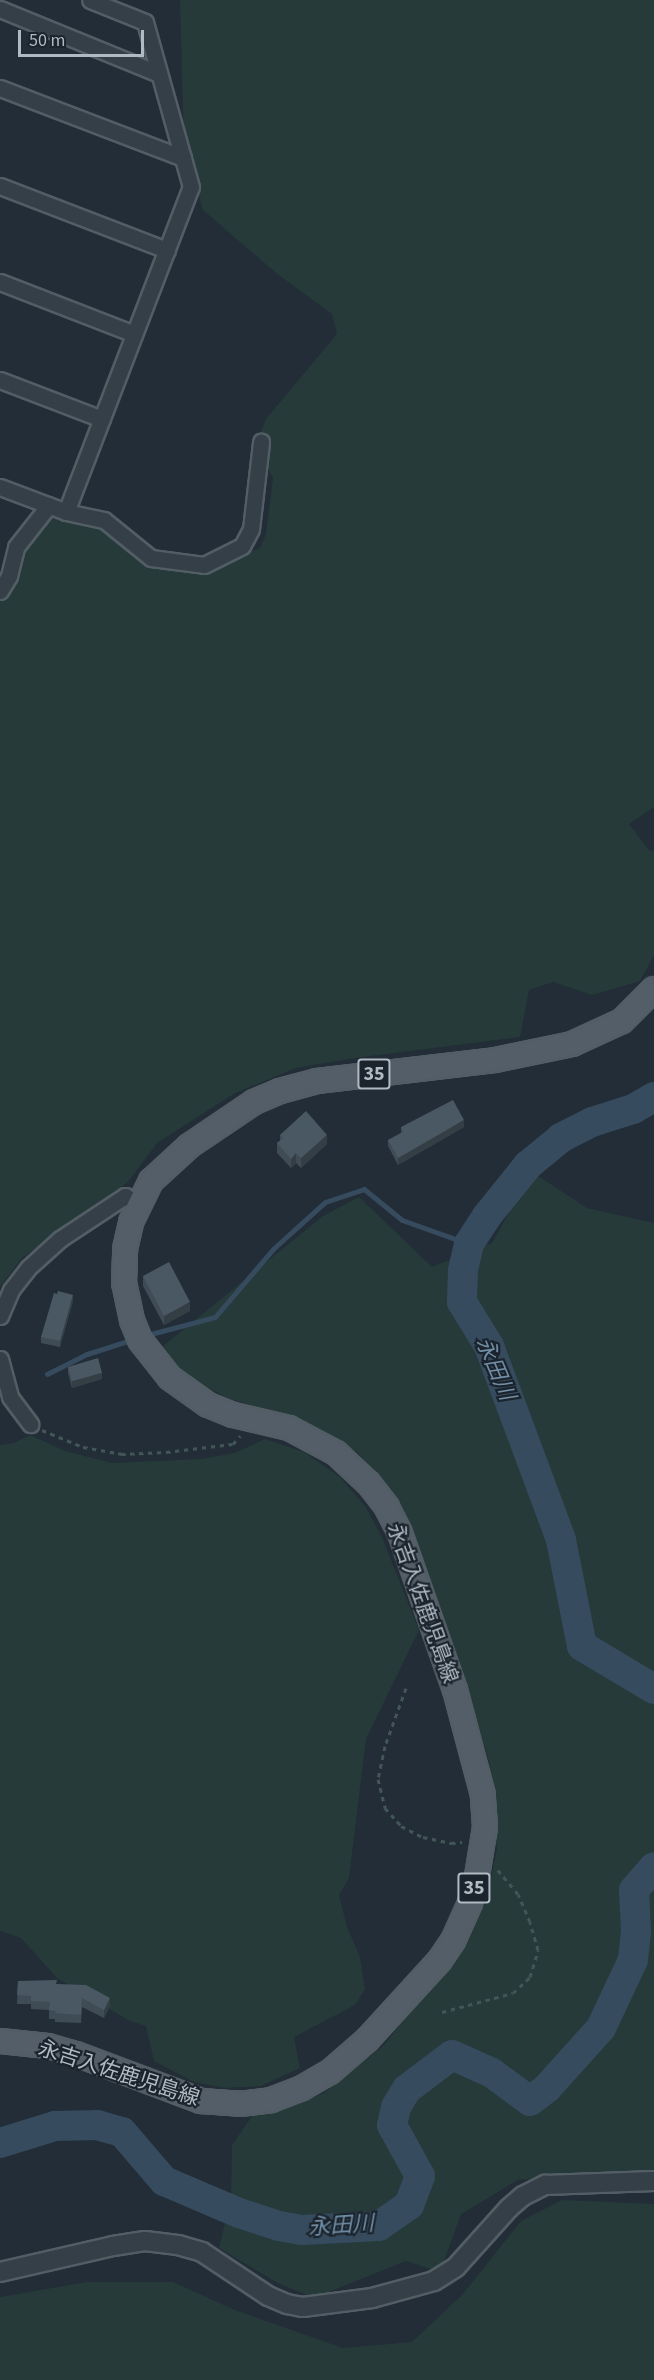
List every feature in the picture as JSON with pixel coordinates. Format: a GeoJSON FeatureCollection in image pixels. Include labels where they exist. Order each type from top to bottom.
{"type":"FeatureCollection","features":[{"type":"Feature","properties":{"kind":"main road","name":"永吉入佐鹿児島線"},"geometry":{"type":"LineString","coordinates":[[0,2041],[48,2046],[76,2054],[201,2102],[240,2104],[271,2100],[302,2088],[330,2072],[367,2040],[440,1960],[453,1941],[470,1903],[485,1827],[483,1795],[456,1690],[400,1533],[387,1507],[368,1483],[336,1453],[289,1428],[233,1415],[188,1393],[170,1378],[140,1340],[127,1302],[124,1283],[125,1249],[135,1213],[152,1181],[189,1146],[227,1118],[280,1091],[317,1081],[495,1060],[572,1044],[622,1021],[654,989]]}},
{"type":"Feature","properties":{"kind":"street"},"geometry":{"type":"LineString","coordinates":[[66,512],[191,187],[145,22],[90,0]]}},
{"type":"Feature","properties":{"kind":"street"},"geometry":{"type":"LineString","coordinates":[[0,9],[159,74]]}},
{"type":"Feature","properties":{"kind":"street"},"geometry":{"type":"LineString","coordinates":[[0,88],[183,158]]}},
{"type":"Feature","properties":{"kind":"street"},"geometry":{"type":"LineString","coordinates":[[0,186],[167,250]]}},
{"type":"Feature","properties":{"kind":"street"},"geometry":{"type":"LineString","coordinates":[[0,282],[134,334]]}},
{"type":"Feature","properties":{"kind":"street"},"geometry":{"type":"LineString","coordinates":[[0,380],[102,419]]}},
{"type":"Feature","properties":{"kind":"street"},"geometry":{"type":"LineString","coordinates":[[0,487],[66,512],[104,520],[151,558],[204,565],[242,546],[251,529],[261,442]]}},
{"type":"Feature","properties":{"kind":"street"},"geometry":{"type":"LineString","coordinates":[[0,591],[9,576],[16,547],[49,505]]}},
{"type":"Feature","properties":{"kind":"street"},"geometry":{"type":"LineString","coordinates":[[0,1316],[10,1290],[28,1268],[60,1239],[125,1196],[135,1213]]}},
{"type":"Feature","properties":{"kind":"street"},"geometry":{"type":"LineString","coordinates":[[0,1359],[10,1397],[30,1424]]}},
{"type":"Feature","properties":{"kind":"street"},"geometry":{"type":"LineString","coordinates":[[0,2272],[113,2246],[145,2241],[178,2245],[202,2252],[268,2296],[286,2304],[303,2307],[361,2300],[434,2281],[456,2266],[508,2208],[523,2196],[546,2185],[654,2181]]}},
{"type":"Feature","properties":{"kind":"path"},"geometry":{"type":"LineString","coordinates":[[30,1424],[83,1447],[121,1454],[166,1452],[233,1444],[256,1421]]}},
{"type":"Feature","properties":{"kind":"green space"},"geometry":{"type":"Polygon","coordinates":[[[180,0],[654,0],[654,807],[629,824],[649,850],[654,851],[654,955],[640,981],[592,995],[553,982],[529,990],[520,1037],[355,1058],[296,1068],[235,1093],[157,1143],[128,1182],[22,1258],[0,1287],[0,601],[10,595],[18,575],[25,542],[39,525],[53,516],[90,519],[106,526],[156,569],[202,570],[260,548],[266,534],[273,478],[255,446],[266,419],[337,334],[332,314],[276,273],[203,210],[184,144],[180,0]]]}},
{"type":"Feature","properties":{"kind":"green space"},"geometry":{"type":"Polygon","coordinates":[[[532,1172],[587,1208],[654,1223],[654,2173],[595,2173],[518,2180],[461,2214],[440,2272],[406,2261],[314,2298],[278,2283],[219,2248],[231,2199],[232,2145],[252,2116],[284,2109],[324,2093],[383,2046],[461,1949],[487,1896],[497,1849],[489,1761],[446,1624],[392,1496],[357,1452],[303,1422],[228,1398],[206,1387],[181,1371],[163,1346],[323,1216],[359,1197],[432,1267],[492,1243],[532,1172]]]}},
{"type":"Feature","properties":{"kind":"green space"},"geometry":{"type":"Polygon","coordinates":[[[30,1435],[65,1451],[112,1463],[201,1459],[235,1453],[265,1439],[304,1452],[340,1477],[365,1506],[381,1535],[419,1630],[366,1739],[349,1878],[339,1895],[347,1927],[360,1957],[365,1989],[355,2005],[294,2037],[300,2068],[261,2086],[225,2088],[194,2082],[154,2061],[146,2026],[130,2021],[57,1978],[21,1938],[0,1931],[0,1445],[14,1443],[30,1435]]]}},
{"type":"Feature","properties":{"kind":"green space"},"geometry":{"type":"Polygon","coordinates":[[[562,2200],[654,2204],[654,2380],[0,2380],[0,2297],[87,2282],[173,2282],[235,2310],[343,2348],[412,2342],[463,2294],[521,2221],[562,2200]]]}},
{"type":"Feature","properties":{"kind":"building"},"geometry":{"type":"Polygon","coordinates":[[[453,1100],[464,1120],[398,1158],[388,1140],[403,1132],[401,1127],[453,1100]]]}},
{"type":"Feature","properties":{"kind":"building"},"geometry":{"type":"Polygon","coordinates":[[[306,1111],[327,1135],[301,1158],[296,1153],[291,1159],[277,1143],[283,1138],[280,1135],[306,1111]]]}},
{"type":"Feature","properties":{"kind":"building"},"geometry":{"type":"Polygon","coordinates":[[[169,1262],[190,1302],[164,1316],[143,1276],[169,1262]]]}},
{"type":"Feature","properties":{"kind":"building"},"geometry":{"type":"Polygon","coordinates":[[[58,1291],[73,1295],[60,1341],[41,1337],[54,1293],[57,1294],[58,1291]]]}},
{"type":"Feature","properties":{"kind":"building"},"geometry":{"type":"Polygon","coordinates":[[[98,1358],[102,1373],[72,1381],[68,1367],[98,1358]]]}},
{"type":"Feature","properties":{"kind":"building"},"geometry":{"type":"Polygon","coordinates":[[[57,1980],[56,1984],[86,1985],[110,1998],[104,2010],[82,1998],[81,2015],[55,2013],[56,2011],[49,2010],[50,2002],[31,2001],[31,1996],[17,1995],[18,1981],[57,1980]]]}},
{"type":"Feature","properties":{"kind":"waterway","name":"永田川"},"geometry":{"type":"LineString","coordinates":[[654,1097],[633,1109],[592,1122],[561,1138],[528,1165],[487,1216],[469,1244],[463,1271],[462,1302],[489,1346],[561,1540],[582,1646],[654,1689]]}},
{"type":"Feature","properties":{"kind":"waterway"},"geometry":{"type":"LineString","coordinates":[[143,1336],[215,1317],[273,1249],[325,1202],[364,1189],[402,1220],[469,1244]]}},
{"type":"Feature","properties":{"kind":"waterway"},"geometry":{"type":"LineString","coordinates":[[47,1374],[87,1354],[134,1339]]}},
{"type":"Feature","properties":{"kind":"waterway","name":"永田川"},"geometry":{"type":"LineString","coordinates":[[0,2143],[55,2126],[97,2125],[122,2132],[164,2181],[239,2213],[279,2226],[302,2230],[379,2226],[409,2205],[420,2176],[392,2125],[396,2107],[407,2089],[452,2055],[492,2073],[530,2101],[547,2088],[601,2028],[633,1960],[636,1931],[634,1890],[654,1867]]}}]}
